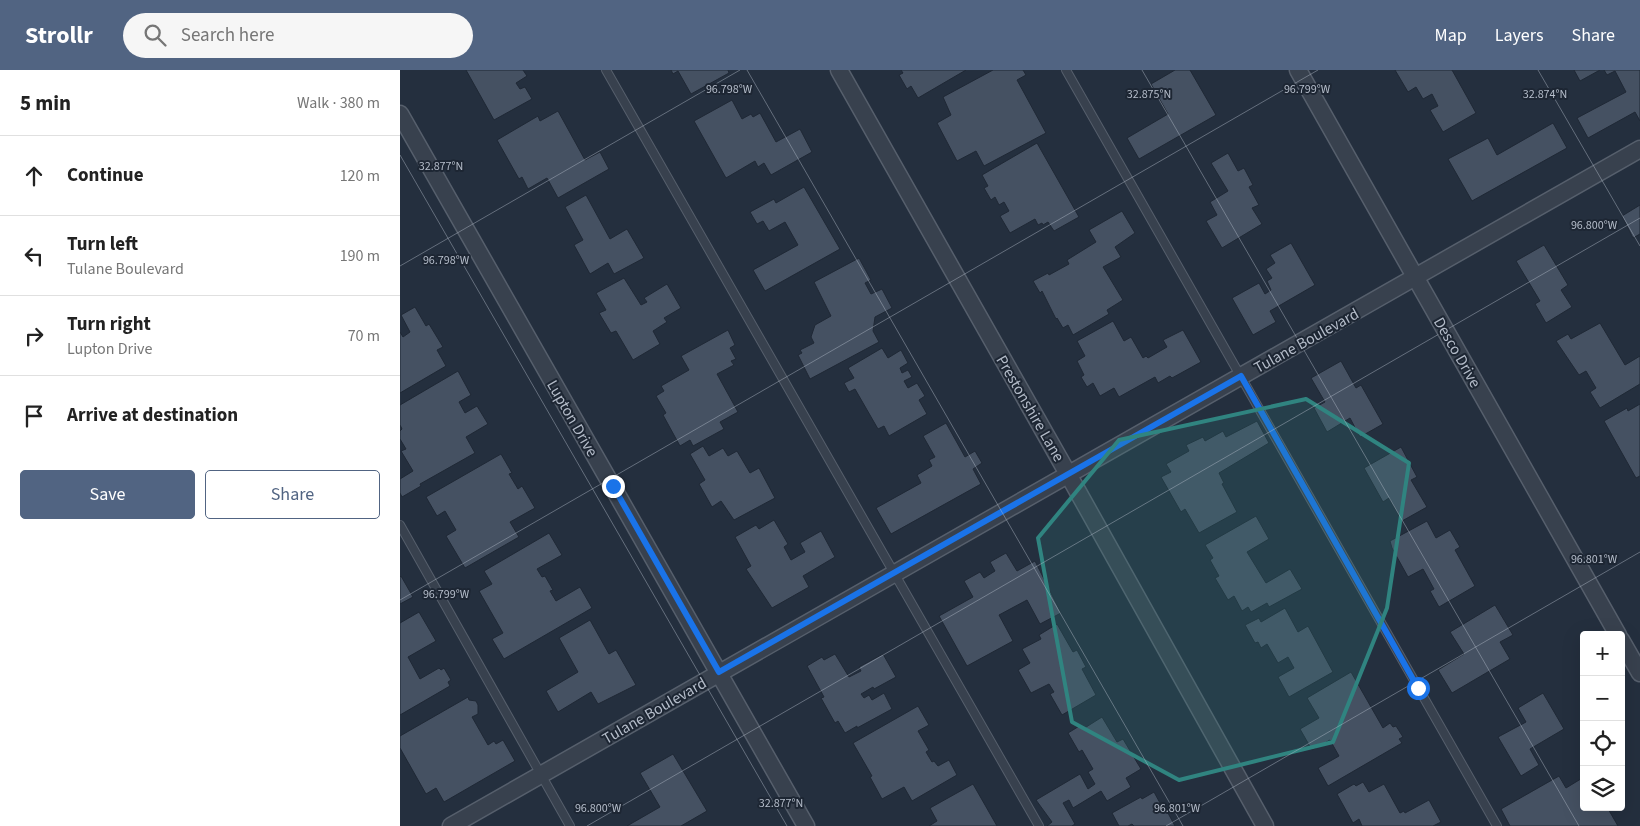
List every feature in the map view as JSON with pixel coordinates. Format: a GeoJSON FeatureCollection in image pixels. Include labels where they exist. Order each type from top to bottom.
{"type":"FeatureCollection","features":[{"type":"Feature","properties":{"kind":"street","name":"Prestonshire Lane"},"geometry":{"type":"LineString","coordinates":[[839,70],[1068,474],[1264,826]]}},
{"type":"Feature","properties":{"kind":"street","name":"Desco Drive"},"geometry":{"type":"LineString","coordinates":[[1298,70],[1616,631]]}},
{"type":"Feature","properties":{"kind":"street","name":"Lupton Drive"},"geometry":{"type":"LineString","coordinates":[[400,114],[806,826]]}},
{"type":"Feature","properties":{"kind":"street","name":"Tulane Boulevard"},"geometry":{"type":"LineString","coordinates":[[451,826],[1640,150]]}},
{"type":"Feature","properties":{"kind":"street"},"geometry":{"type":"LineString","coordinates":[[1625,647],[1640,673]]}},
{"type":"Feature","properties":{"kind":"lane"},"geometry":{"type":"LineString","coordinates":[[606,70],[1039,826]]}},
{"type":"Feature","properties":{"kind":"lane"},"geometry":{"type":"LineString","coordinates":[[1066,70],[1497,826]]}},
{"type":"Feature","properties":{"kind":"lane"},"geometry":{"type":"LineString","coordinates":[[400,524],[570,826]]}},
{"type":"Feature","properties":{"kind":"highlighted area"},"geometry":{"type":"Polygon","coordinates":[[[1306,399],[1409,463],[1387,608],[1333,742],[1179,780],[1072,722],[1038,538],[1119,440],[1306,399]]]}},
{"type":"Feature","properties":{"kind":"building"},"geometry":{"type":"Polygon","coordinates":[[[466,70],[523,70],[527,76],[516,83],[520,89],[525,87],[532,99],[494,120],[466,70]]]}},
{"type":"Feature","properties":{"kind":"building"},"geometry":{"type":"Polygon","coordinates":[[[671,70],[728,70],[729,73],[691,94],[678,71],[673,74],[671,70]]]}},
{"type":"Feature","properties":{"kind":"building"},"geometry":{"type":"Polygon","coordinates":[[[901,70],[966,70],[918,98],[911,86],[907,89],[899,75],[903,73],[901,70]]]}},
{"type":"Feature","properties":{"kind":"building"},"geometry":{"type":"Polygon","coordinates":[[[993,70],[1023,70],[1026,75],[1017,80],[1046,133],[984,166],[976,151],[957,161],[937,123],[951,115],[943,97],[993,70]]]}},
{"type":"Feature","properties":{"kind":"building"},"geometry":{"type":"Polygon","coordinates":[[[1175,70],[1190,70],[1216,115],[1139,159],[1127,138],[1168,114],[1151,84],[1175,70]]]}},
{"type":"Feature","properties":{"kind":"building"},"geometry":{"type":"Polygon","coordinates":[[[1395,70],[1452,70],[1476,113],[1443,132],[1430,110],[1438,106],[1432,94],[1423,99],[1416,87],[1408,92],[1395,70]]]}},
{"type":"Feature","properties":{"kind":"building"},"geometry":{"type":"Polygon","coordinates":[[[1574,70],[1600,70],[1580,81],[1574,70]]]}},
{"type":"Feature","properties":{"kind":"building"},"geometry":{"type":"Polygon","coordinates":[[[1604,70],[1640,70],[1640,121],[1635,112],[1588,138],[1577,118],[1626,92],[1615,71],[1607,75],[1604,70]]]}},
{"type":"Feature","properties":{"kind":"building"},"geometry":{"type":"Polygon","coordinates":[[[732,100],[742,119],[751,114],[753,117],[760,113],[776,142],[800,129],[812,152],[771,175],[764,163],[758,167],[755,161],[726,178],[694,121],[732,100]]]}},
{"type":"Feature","properties":{"kind":"building"},"geometry":{"type":"Polygon","coordinates":[[[558,111],[585,160],[600,152],[609,169],[558,198],[547,178],[528,189],[522,177],[519,179],[497,140],[538,116],[540,121],[558,111]]]}},
{"type":"Feature","properties":{"kind":"building"},"geometry":{"type":"Polygon","coordinates":[[[1553,123],[1567,148],[1472,201],[1448,159],[1488,138],[1497,155],[1553,123]]]}},
{"type":"Feature","properties":{"kind":"building"},"geometry":{"type":"Polygon","coordinates":[[[1037,143],[1079,217],[1054,231],[1048,222],[1038,225],[1035,219],[1010,233],[1000,216],[1009,211],[1004,202],[999,205],[995,197],[991,200],[984,188],[988,186],[982,175],[1037,143]]]}},
{"type":"Feature","properties":{"kind":"building"},"geometry":{"type":"Polygon","coordinates":[[[1228,153],[1238,171],[1244,168],[1253,185],[1249,187],[1259,205],[1252,208],[1262,224],[1222,248],[1206,221],[1217,215],[1210,202],[1228,191],[1211,163],[1228,153]]]}},
{"type":"Feature","properties":{"kind":"building"},"geometry":{"type":"Polygon","coordinates":[[[804,187],[840,249],[765,291],[753,270],[798,245],[785,222],[769,231],[763,221],[757,224],[750,212],[774,199],[776,203],[804,187]]]}},
{"type":"Feature","properties":{"kind":"building"},"geometry":{"type":"Polygon","coordinates":[[[586,195],[610,239],[627,229],[644,258],[614,274],[608,263],[590,274],[574,245],[583,240],[565,207],[586,195]]]}},
{"type":"Feature","properties":{"kind":"building"},"geometry":{"type":"Polygon","coordinates":[[[1640,205],[1640,234],[1633,238],[1622,216],[1640,205]]]}},
{"type":"Feature","properties":{"kind":"building"},"geometry":{"type":"Polygon","coordinates":[[[1122,211],[1135,233],[1115,247],[1121,257],[1103,267],[1123,300],[1107,310],[1109,314],[1073,335],[1068,325],[1063,328],[1056,319],[1042,291],[1040,293],[1033,281],[1069,264],[1067,260],[1096,242],[1089,230],[1122,211]]]}},
{"type":"Feature","properties":{"kind":"building"},"geometry":{"type":"Polygon","coordinates":[[[1291,243],[1315,285],[1270,311],[1276,322],[1253,335],[1232,298],[1259,283],[1265,294],[1271,290],[1267,281],[1272,278],[1266,269],[1275,263],[1270,255],[1291,243]]]}},
{"type":"Feature","properties":{"kind":"building"},"geometry":{"type":"Polygon","coordinates":[[[1544,245],[1568,285],[1561,290],[1572,307],[1546,323],[1535,304],[1540,301],[1516,261],[1544,245]]]}},
{"type":"Feature","properties":{"kind":"building"},"geometry":{"type":"Polygon","coordinates":[[[859,258],[871,280],[865,283],[871,294],[882,289],[892,308],[875,317],[873,331],[879,342],[810,379],[798,355],[802,353],[800,350],[814,343],[811,337],[815,325],[831,316],[814,282],[859,258]]]}},
{"type":"Feature","properties":{"kind":"building"},"geometry":{"type":"Polygon","coordinates":[[[624,278],[641,305],[647,302],[644,298],[667,284],[681,308],[664,318],[667,322],[653,331],[660,344],[633,360],[616,331],[611,333],[599,313],[606,310],[596,293],[624,278]]]}},
{"type":"Feature","properties":{"kind":"building"},"geometry":{"type":"Polygon","coordinates":[[[415,307],[426,326],[429,324],[443,347],[437,350],[446,366],[400,393],[400,332],[403,337],[410,332],[401,315],[415,307]]]}},
{"type":"Feature","properties":{"kind":"building"},"geometry":{"type":"Polygon","coordinates":[[[1113,321],[1124,341],[1131,337],[1143,358],[1146,356],[1148,358],[1167,347],[1163,340],[1183,330],[1201,362],[1172,378],[1170,376],[1158,383],[1155,377],[1119,397],[1114,388],[1100,396],[1093,383],[1087,387],[1081,377],[1084,375],[1077,361],[1085,356],[1077,341],[1113,321]]]}},
{"type":"Feature","properties":{"kind":"building"},"geometry":{"type":"Polygon","coordinates":[[[1600,323],[1625,365],[1640,356],[1640,384],[1600,408],[1590,392],[1596,388],[1586,371],[1579,375],[1556,341],[1568,334],[1571,339],[1600,323]]]}},
{"type":"Feature","properties":{"kind":"building"},"geometry":{"type":"Polygon","coordinates":[[[728,330],[735,345],[730,348],[736,359],[731,361],[734,365],[717,374],[738,412],[720,422],[724,429],[693,446],[690,440],[680,446],[663,415],[666,413],[656,396],[664,391],[661,386],[689,370],[681,356],[728,330]]]}},
{"type":"Feature","properties":{"kind":"building"},"geometry":{"type":"Polygon","coordinates":[[[882,348],[888,358],[901,350],[908,363],[900,368],[902,373],[908,370],[912,377],[904,381],[908,388],[917,383],[925,396],[919,400],[927,414],[889,436],[884,426],[878,429],[855,389],[849,392],[844,383],[854,378],[848,368],[882,348]]]}},
{"type":"Feature","properties":{"kind":"building"},"geometry":{"type":"Polygon","coordinates":[[[1341,361],[1356,388],[1361,385],[1383,424],[1360,437],[1350,418],[1327,432],[1314,408],[1325,402],[1311,378],[1341,361]]]}},
{"type":"Feature","properties":{"kind":"building"},"geometry":{"type":"Polygon","coordinates":[[[458,371],[471,395],[459,402],[465,413],[477,406],[488,424],[466,437],[475,453],[420,484],[421,486],[402,497],[400,493],[400,479],[413,471],[401,451],[406,449],[400,439],[400,431],[402,429],[400,425],[400,405],[458,371]]]}},
{"type":"Feature","properties":{"kind":"building"},"geometry":{"type":"Polygon","coordinates":[[[1640,404],[1640,476],[1636,478],[1604,421],[1627,408],[1628,411],[1640,404]]]}},
{"type":"Feature","properties":{"kind":"building"},"geometry":{"type":"Polygon","coordinates":[[[1257,421],[1269,443],[1219,473],[1224,483],[1222,484],[1237,512],[1199,533],[1185,509],[1181,512],[1161,477],[1171,472],[1166,464],[1189,451],[1186,445],[1203,437],[1205,441],[1223,431],[1226,437],[1257,421]]]}},
{"type":"Feature","properties":{"kind":"building"},"geometry":{"type":"Polygon","coordinates":[[[946,423],[965,457],[975,451],[982,463],[973,469],[981,484],[891,534],[876,508],[921,483],[917,475],[932,466],[929,460],[935,457],[923,436],[946,423]]]}},
{"type":"Feature","properties":{"kind":"building"},"geometry":{"type":"Polygon","coordinates":[[[703,446],[709,456],[723,448],[728,456],[737,451],[750,473],[759,468],[775,498],[734,520],[721,501],[712,507],[699,484],[705,480],[690,454],[703,446]]]}},
{"type":"Feature","properties":{"kind":"building"},"geometry":{"type":"Polygon","coordinates":[[[1401,447],[1417,477],[1411,480],[1427,507],[1402,521],[1389,498],[1383,502],[1364,468],[1401,447]]]}},
{"type":"Feature","properties":{"kind":"building"},"geometry":{"type":"Polygon","coordinates":[[[501,454],[512,473],[509,474],[518,489],[522,486],[535,508],[510,522],[519,537],[465,568],[446,536],[456,530],[445,511],[437,516],[426,497],[501,454]]]}},
{"type":"Feature","properties":{"kind":"building"},"geometry":{"type":"Polygon","coordinates":[[[1256,516],[1269,539],[1247,552],[1266,583],[1290,569],[1302,589],[1269,607],[1267,603],[1251,612],[1248,607],[1242,611],[1234,596],[1228,600],[1215,578],[1219,576],[1210,560],[1213,558],[1205,545],[1256,516]]]}},
{"type":"Feature","properties":{"kind":"building"},"geometry":{"type":"Polygon","coordinates":[[[774,520],[788,544],[784,547],[791,560],[805,552],[800,543],[821,531],[835,557],[803,576],[809,587],[772,608],[746,569],[751,566],[735,537],[756,525],[759,529],[774,520]]]}},
{"type":"Feature","properties":{"kind":"building"},"geometry":{"type":"Polygon","coordinates":[[[1427,521],[1436,538],[1450,530],[1460,547],[1455,550],[1475,586],[1439,607],[1430,591],[1434,589],[1423,569],[1408,577],[1390,541],[1427,521]]]}},
{"type":"Feature","properties":{"kind":"building"},"geometry":{"type":"Polygon","coordinates":[[[549,533],[562,555],[537,569],[542,577],[545,576],[553,590],[550,591],[556,601],[580,587],[592,608],[504,659],[492,639],[503,633],[479,591],[492,584],[484,571],[549,533]]]}},
{"type":"Feature","properties":{"kind":"building"},"geometry":{"type":"Polygon","coordinates":[[[1006,553],[1017,571],[1035,561],[1061,613],[1040,624],[1027,600],[999,615],[1013,641],[967,666],[939,616],[973,597],[964,581],[980,572],[984,578],[995,571],[990,562],[1006,553]]]}},
{"type":"Feature","properties":{"kind":"building"},"geometry":{"type":"Polygon","coordinates":[[[400,577],[413,597],[400,604],[400,577]]]}},
{"type":"Feature","properties":{"kind":"building"},"geometry":{"type":"Polygon","coordinates":[[[1495,605],[1513,635],[1500,642],[1510,659],[1452,693],[1438,670],[1464,654],[1450,632],[1495,605]]]}},
{"type":"Feature","properties":{"kind":"building"},"geometry":{"type":"Polygon","coordinates":[[[1285,608],[1298,632],[1308,626],[1333,672],[1289,697],[1278,677],[1294,668],[1288,657],[1278,663],[1267,644],[1261,648],[1258,642],[1255,643],[1245,625],[1259,618],[1261,622],[1285,608]]]}},
{"type":"Feature","properties":{"kind":"building"},"geometry":{"type":"Polygon","coordinates":[[[419,612],[436,641],[408,657],[420,679],[439,668],[441,670],[444,668],[451,680],[448,682],[450,686],[400,715],[400,623],[419,612]]]}},
{"type":"Feature","properties":{"kind":"building"},"geometry":{"type":"Polygon","coordinates":[[[590,620],[609,654],[616,650],[636,685],[598,704],[591,692],[558,712],[546,691],[578,672],[559,638],[590,620]]]}},
{"type":"Feature","properties":{"kind":"building"},"geometry":{"type":"Polygon","coordinates":[[[1057,624],[1073,652],[1077,650],[1086,667],[1082,669],[1096,695],[1062,715],[1050,694],[1054,692],[1049,684],[1031,693],[1018,670],[1030,663],[1022,649],[1041,639],[1039,635],[1057,624]]]}},
{"type":"Feature","properties":{"kind":"building"},"geometry":{"type":"Polygon","coordinates":[[[835,654],[849,677],[861,671],[859,667],[883,654],[896,677],[861,694],[864,698],[869,695],[872,700],[884,693],[892,709],[845,733],[838,721],[835,723],[821,698],[824,697],[807,666],[822,657],[824,660],[835,654]]]}},
{"type":"Feature","properties":{"kind":"building"},"geometry":{"type":"Polygon","coordinates":[[[1351,672],[1383,728],[1390,723],[1393,727],[1396,726],[1403,737],[1399,739],[1402,743],[1328,786],[1318,768],[1339,756],[1330,740],[1312,750],[1300,729],[1319,718],[1307,698],[1351,672]]]}},
{"type":"Feature","properties":{"kind":"building"},"geometry":{"type":"Polygon","coordinates":[[[1543,693],[1564,729],[1530,749],[1539,765],[1521,776],[1498,737],[1526,722],[1518,708],[1543,693]]]}},
{"type":"Feature","properties":{"kind":"building"},"geometry":{"type":"Polygon","coordinates":[[[468,697],[469,700],[476,701],[478,705],[478,714],[472,717],[488,745],[494,741],[496,744],[503,740],[515,761],[444,802],[436,788],[426,794],[400,748],[400,736],[468,697]]]}},
{"type":"Feature","properties":{"kind":"building"},"geometry":{"type":"Polygon","coordinates":[[[918,706],[929,725],[918,731],[929,750],[926,752],[932,762],[934,761],[938,766],[949,760],[957,775],[912,801],[904,787],[882,799],[870,777],[872,776],[853,743],[918,706]]]}},
{"type":"Feature","properties":{"kind":"building"},"geometry":{"type":"Polygon","coordinates":[[[1102,717],[1117,742],[1123,739],[1141,769],[1126,778],[1131,787],[1107,801],[1101,791],[1073,808],[1069,800],[1063,803],[1075,824],[1072,826],[1047,826],[1052,822],[1036,800],[1080,774],[1088,789],[1095,784],[1088,772],[1093,769],[1082,750],[1079,752],[1068,733],[1081,725],[1083,729],[1102,717]]]}},
{"type":"Feature","properties":{"kind":"building"},"geometry":{"type":"Polygon","coordinates":[[[673,754],[707,811],[681,826],[627,826],[660,807],[640,773],[673,754]]]}},
{"type":"Feature","properties":{"kind":"building"},"geometry":{"type":"Polygon","coordinates":[[[1559,776],[1566,788],[1580,779],[1580,811],[1609,811],[1618,826],[1510,826],[1501,809],[1559,776]]]}},
{"type":"Feature","properties":{"kind":"building"},"geometry":{"type":"Polygon","coordinates":[[[1363,782],[1369,792],[1384,784],[1400,813],[1404,811],[1405,813],[1429,800],[1441,822],[1433,826],[1362,826],[1359,819],[1353,823],[1337,794],[1354,784],[1356,786],[1363,782]]]}},
{"type":"Feature","properties":{"kind":"building"},"geometry":{"type":"Polygon","coordinates":[[[973,784],[997,826],[929,826],[937,821],[930,808],[973,784]]]}},
{"type":"Feature","properties":{"kind":"building"},"geometry":{"type":"Polygon","coordinates":[[[1154,792],[1160,803],[1162,802],[1175,826],[1134,826],[1132,824],[1119,826],[1112,813],[1154,792]]]}},
{"type":"Feature","properties":{"kind":"route"},"geometry":{"type":"LineString","coordinates":[[613,486],[719,672],[1241,376],[1418,688]]}}]}
